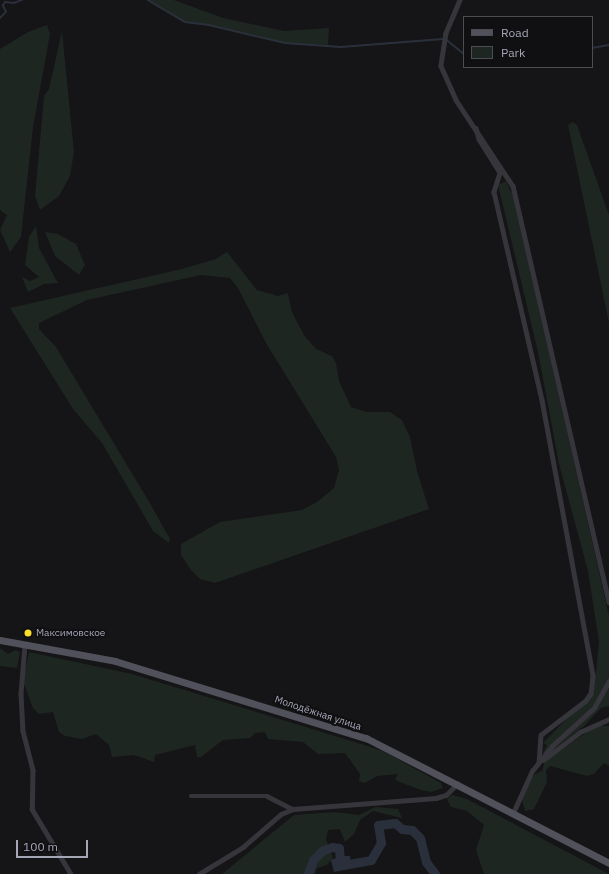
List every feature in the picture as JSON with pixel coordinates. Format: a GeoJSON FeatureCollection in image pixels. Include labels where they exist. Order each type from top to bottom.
{"type":"FeatureCollection","features":[{"type":"Feature","properties":{"kind":"main road","name":"Молодёжная улица"},"geometry":{"type":"LineString","coordinates":[[0,640],[115,661],[366,738],[609,864]]}},
{"type":"Feature","properties":{"kind":"street"},"geometry":{"type":"LineString","coordinates":[[460,0],[446,33],[441,66],[456,100],[476,128],[513,186],[609,602]]}},
{"type":"Feature","properties":{"kind":"street"},"geometry":{"type":"LineString","coordinates":[[476,128],[479,140],[500,173],[494,192],[542,400],[592,670],[593,688],[586,701],[541,735],[538,763]]}},
{"type":"Feature","properties":{"kind":"street"},"geometry":{"type":"LineString","coordinates":[[25,644],[21,694],[23,731],[33,770],[32,809],[71,874]]}},
{"type":"Feature","properties":{"kind":"street"},"geometry":{"type":"LineString","coordinates":[[513,813],[538,763],[562,736],[594,708],[609,681]]}},
{"type":"Feature","properties":{"kind":"street"},"geometry":{"type":"LineString","coordinates":[[538,763],[580,732],[609,719]]}},
{"type":"Feature","properties":{"kind":"street"},"geometry":{"type":"LineString","coordinates":[[199,874],[243,847],[281,814],[292,808],[436,798],[446,795],[457,784]]}},
{"type":"Feature","properties":{"kind":"street"},"geometry":{"type":"LineString","coordinates":[[191,796],[267,796],[292,808]]}},
{"type":"Feature","properties":{"kind":"green space"},"geometry":{"type":"Polygon","coordinates":[[[148,0],[174,0],[223,18],[284,31],[329,28],[328,45],[285,43],[209,25],[185,22],[148,0]]]}},
{"type":"Feature","properties":{"kind":"green space"},"geometry":{"type":"Polygon","coordinates":[[[47,25],[50,34],[33,127],[21,237],[10,252],[0,230],[7,215],[0,210],[0,49],[28,32],[47,25]]]}},
{"type":"Feature","properties":{"kind":"green space"},"geometry":{"type":"Polygon","coordinates":[[[62,31],[74,152],[70,176],[59,196],[40,210],[35,196],[44,96],[49,89],[62,31]]]}},
{"type":"Feature","properties":{"kind":"green space"},"geometry":{"type":"Polygon","coordinates":[[[573,122],[577,125],[609,215],[609,323],[568,125],[573,122]]]}},
{"type":"Feature","properties":{"kind":"green space"},"geometry":{"type":"Polygon","coordinates":[[[506,181],[514,198],[609,616],[609,706],[601,708],[584,726],[549,753],[543,753],[547,745],[543,743],[580,705],[595,682],[599,642],[588,571],[559,464],[538,352],[498,185],[506,181]]]}},
{"type":"Feature","properties":{"kind":"green space"},"geometry":{"type":"Polygon","coordinates":[[[36,226],[39,248],[58,283],[44,284],[28,292],[22,277],[30,281],[39,277],[25,265],[29,237],[36,226]]]}},
{"type":"Feature","properties":{"kind":"green space"},"geometry":{"type":"Polygon","coordinates":[[[45,232],[58,234],[76,244],[85,265],[79,275],[55,256],[45,232]]]}},
{"type":"Feature","properties":{"kind":"green space"},"geometry":{"type":"Polygon","coordinates":[[[227,252],[257,290],[278,296],[288,293],[292,312],[304,335],[316,349],[332,356],[336,363],[339,381],[351,407],[366,412],[390,412],[402,420],[410,437],[417,471],[429,509],[215,583],[200,579],[191,570],[181,555],[181,544],[220,522],[302,510],[317,502],[334,488],[339,470],[336,457],[266,343],[238,288],[230,278],[201,275],[87,300],[39,323],[39,329],[56,347],[151,505],[170,539],[169,543],[153,531],[102,443],[73,409],[10,308],[182,269],[216,259],[227,252]]]}},
{"type":"Feature","properties":{"kind":"green space"},"geometry":{"type":"Polygon","coordinates":[[[0,648],[8,654],[15,650],[20,652],[17,668],[0,666],[0,648]]]}},
{"type":"Feature","properties":{"kind":"green space"},"geometry":{"type":"Polygon","coordinates":[[[29,652],[132,674],[383,751],[441,783],[443,788],[431,792],[421,790],[397,781],[395,779],[398,774],[377,776],[365,783],[359,781],[360,774],[345,753],[318,754],[303,742],[268,739],[265,732],[255,733],[250,738],[223,740],[201,757],[197,757],[195,745],[155,755],[154,762],[134,755],[112,757],[109,745],[96,734],[82,739],[65,736],[59,732],[53,712],[39,714],[33,708],[23,681],[29,652]]]}},
{"type":"Feature","properties":{"kind":"green space"},"geometry":{"type":"Polygon","coordinates":[[[596,726],[609,726],[609,766],[604,763],[594,774],[587,776],[550,766],[546,770],[547,782],[534,809],[525,811],[522,799],[526,787],[535,774],[542,771],[545,761],[596,726]]]}},
{"type":"Feature","properties":{"kind":"green space"},"geometry":{"type":"Polygon","coordinates":[[[452,795],[467,799],[609,874],[484,874],[476,850],[484,825],[467,811],[451,807],[447,799],[452,795]]]}},
{"type":"Feature","properties":{"kind":"green space"},"geometry":{"type":"Polygon","coordinates":[[[375,807],[398,809],[402,818],[373,811],[360,820],[354,834],[345,842],[340,829],[328,830],[326,839],[333,858],[327,865],[317,868],[315,874],[222,874],[294,815],[334,812],[359,815],[375,807]]]}},
{"type":"Feature","properties":{"kind":"shaded area"},"geometry":{"type":"Polygon","coordinates":[[[341,856],[350,856],[351,865],[349,869],[334,872],[331,860],[341,856]]]}},
{"type":"Feature","properties":{"kind":"waterway"},"geometry":{"type":"LineString","coordinates":[[0,18],[6,12],[3,6],[5,2],[14,3],[22,0]]}},
{"type":"Feature","properties":{"kind":"waterway"},"geometry":{"type":"LineString","coordinates":[[148,0],[185,22],[209,25],[285,43],[341,47],[443,39]]}},
{"type":"Feature","properties":{"kind":"waterway"},"geometry":{"type":"LineString","coordinates":[[447,40],[463,53]]}},
{"type":"Feature","properties":{"kind":"waterway"},"geometry":{"type":"LineString","coordinates":[[593,48],[609,45]]}},
{"type":"Feature","properties":{"kind":"waterway"},"geometry":{"type":"LineString","coordinates":[[308,874],[313,860],[323,850],[332,847],[339,848],[340,861],[343,865],[371,860],[381,843],[378,825],[395,823],[402,829],[412,830],[420,838],[426,862],[435,874]]}},
{"type":"Feature","properties":{"kind":"place","name":"Максимовское"},"geometry":{"type":"Point","coordinates":[28,633]}}]}
